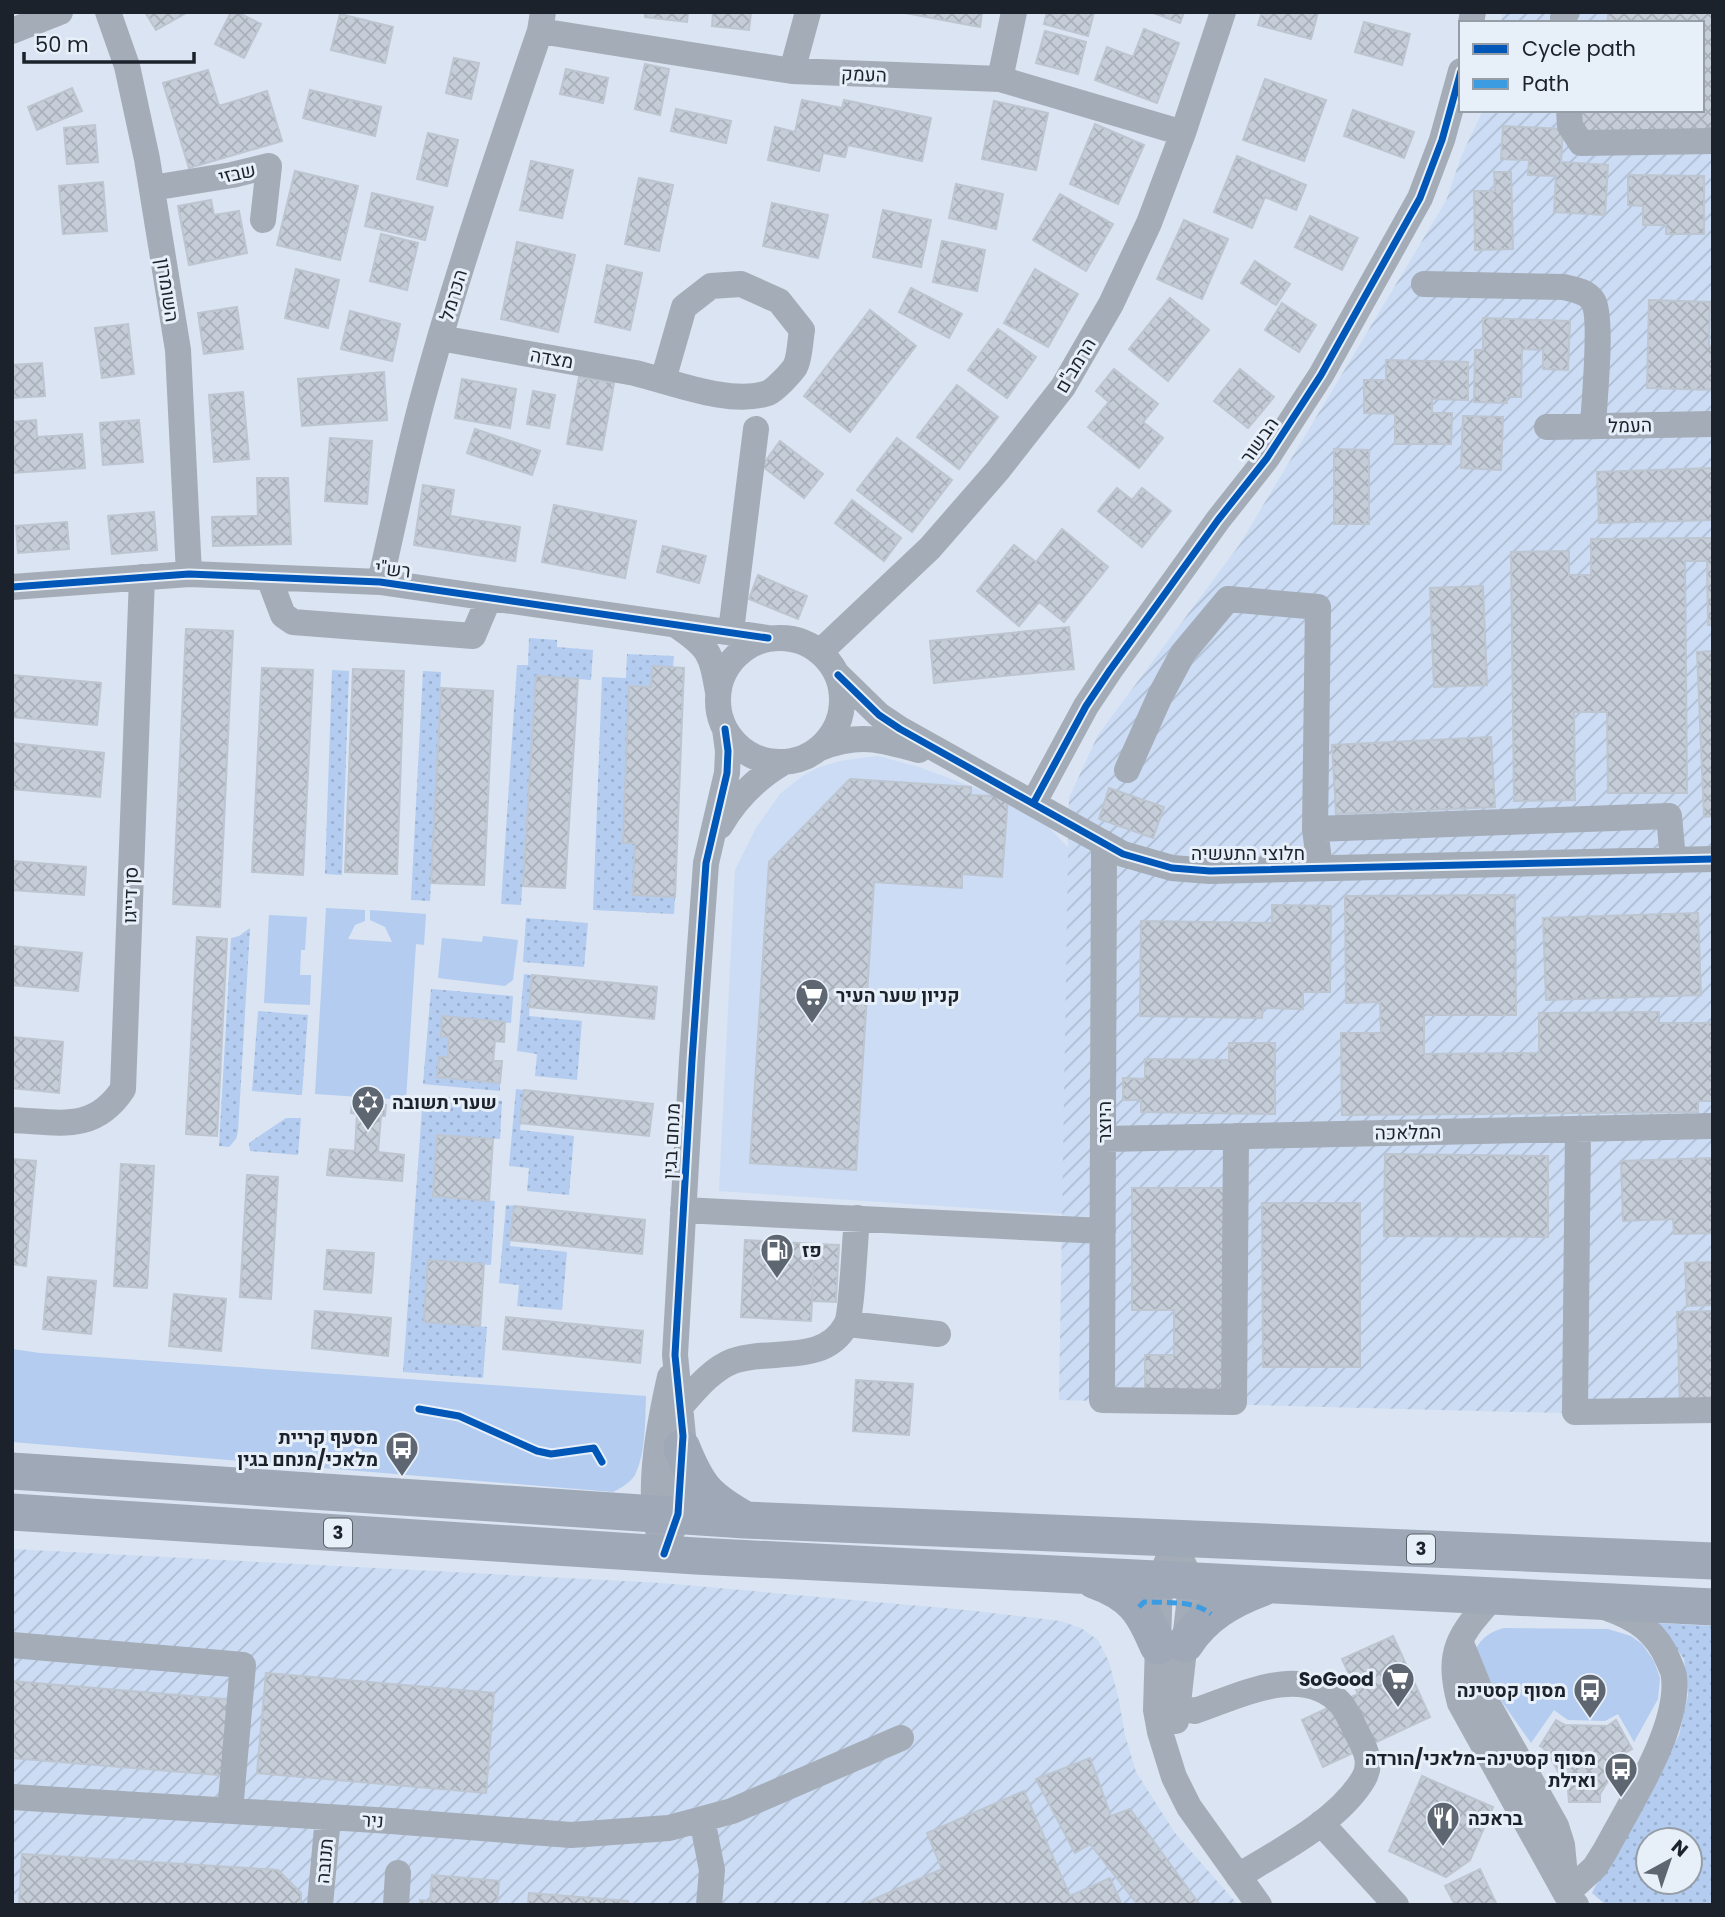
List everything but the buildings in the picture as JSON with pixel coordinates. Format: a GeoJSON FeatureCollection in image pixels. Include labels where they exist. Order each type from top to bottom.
{"type":"FeatureCollection","features":[{"type":"Feature","properties":{"kind":"highway"},"geometry":{"type":"LineString","coordinates":[[682,1448],[690,1468],[708,1497],[745,1520]]}},
{"type":"Feature","properties":{"kind":"highway","name":"3"},"geometry":{"type":"LineString","coordinates":[[12,1471],[745,1520],[1713,1559]]}},
{"type":"Feature","properties":{"kind":"highway","name":"3"},"geometry":{"type":"LineString","coordinates":[[12,1512],[664,1554],[1713,1607]]}},
{"type":"Feature","properties":{"kind":"highway"},"geometry":{"type":"LineString","coordinates":[[1083,1576],[1111,1586],[1129,1597],[1172,1645],[1212,1614],[1238,1598],[1267,1586]]}},
{"type":"Feature","properties":{"kind":"street"},"geometry":{"type":"LineString","coordinates":[[12,31],[60,12]]}},
{"type":"Feature","properties":{"kind":"street","name":"השומרון"},"geometry":{"type":"LineString","coordinates":[[108,12],[127,66],[152,188],[178,350],[189,574]]}},
{"type":"Feature","properties":{"kind":"street"},"geometry":{"type":"LineString","coordinates":[[792,71],[808,12]]}},
{"type":"Feature","properties":{"kind":"street"},"geometry":{"type":"LineString","coordinates":[[1000,79],[1014,12]]}},
{"type":"Feature","properties":{"kind":"street","name":"הרמב\"ם"},"geometry":{"type":"LineString","coordinates":[[820,652],[930,548],[998,470],[1063,387],[1111,304],[1149,223],[1183,133],[1223,12]]}},
{"type":"Feature","properties":{"kind":"street","name":"העמק"},"geometry":{"type":"LineString","coordinates":[[542,21],[792,71],[1000,79],[1183,133]]}},
{"type":"Feature","properties":{"kind":"street","name":"הכרמל"},"geometry":{"type":"LineString","coordinates":[[380,582],[421,404],[440,338],[478,212],[542,21]]}},
{"type":"Feature","properties":{"kind":"street","name":"הבשור"},"geometry":{"type":"LineString","coordinates":[[1034,802],[1086,706],[1110,670],[1218,520],[1267,458],[1321,376],[1420,198],[1442,140],[1459,78]]}},
{"type":"Feature","properties":{"kind":"street"},"geometry":{"type":"LineString","coordinates":[[1569,112],[1570,126],[1581,143],[1713,141]]}},
{"type":"Feature","properties":{"kind":"street","name":"שבזי"},"geometry":{"type":"LineString","coordinates":[[152,188],[232,176],[269,166],[263,220]]}},
{"type":"Feature","properties":{"kind":"street"},"geometry":{"type":"LineString","coordinates":[[741,284],[779,301],[802,330],[796,366],[770,393],[721,395],[663,380],[684,307],[711,286],[741,284]]}},
{"type":"Feature","properties":{"kind":"street"},"geometry":{"type":"LineString","coordinates":[[1424,284],[1564,287],[1583,292],[1593,301],[1597,320],[1593,426]]}},
{"type":"Feature","properties":{"kind":"street","name":"מצדה"},"geometry":{"type":"LineString","coordinates":[[440,338],[663,380]]}},
{"type":"Feature","properties":{"kind":"street","name":"העמל"},"geometry":{"type":"LineString","coordinates":[[1547,427],[1713,425]]}},
{"type":"Feature","properties":{"kind":"street"},"geometry":{"type":"LineString","coordinates":[[731,631],[756,429]]}},
{"type":"Feature","properties":{"kind":"street","name":"רש\"י"},"geometry":{"type":"LineString","coordinates":[[12,587],[189,574],[380,582],[768,638]]}},
{"type":"Feature","properties":{"kind":"street","name":"סן דייגו"},"geometry":{"type":"LineString","coordinates":[[12,1120],[78,1122],[98,1116],[113,1105],[123,1089],[142,577]]}},
{"type":"Feature","properties":{"kind":"street"},"geometry":{"type":"LineString","coordinates":[[269,578],[276,603],[283,615],[293,622],[473,636],[489,598]]}},
{"type":"Feature","properties":{"kind":"street"},"geometry":{"type":"LineString","coordinates":[[1127,770],[1160,696],[1183,653],[1228,599],[1318,607],[1315,829],[1320,868]]}},
{"type":"Feature","properties":{"kind":"street","name":"רש\"י"},"geometry":{"type":"LineString","coordinates":[[674,624],[697,639],[712,658],[718,693]]}},
{"type":"Feature","properties":{"kind":"street"},"geometry":{"type":"LineString","coordinates":[[787,637],[804,642],[820,652],[838,675],[842,691],[843,707],[839,723],[831,737],[820,748],[803,758],[784,762],[756,757],[733,741],[719,712],[718,693],[723,674],[734,657],[749,645],[768,638],[787,637]]}},
{"type":"Feature","properties":{"kind":"street","name":"חלוצי התעשיה"},"geometry":{"type":"LineString","coordinates":[[838,675],[879,715],[1104,844],[1122,853],[1172,868],[1210,871],[1713,859]]}},
{"type":"Feature","properties":{"kind":"street","name":"מנחם בגין"},"geometry":{"type":"LineString","coordinates":[[664,1554],[666,1513],[659,1432],[675,1355],[701,907],[712,832],[727,774],[725,729]]}},
{"type":"Feature","properties":{"kind":"street","name":"חלוצי התעשיה"},"geometry":{"type":"LineString","coordinates":[[820,748],[844,739],[867,738],[958,760]]}},
{"type":"Feature","properties":{"kind":"street","name":"מנחם בגין"},"geometry":{"type":"LineString","coordinates":[[706,863],[727,814],[756,782],[784,762]]}},
{"type":"Feature","properties":{"kind":"street"},"geometry":{"type":"LineString","coordinates":[[1315,829],[1669,816],[1673,860]]}},
{"type":"Feature","properties":{"kind":"street","name":"היוצר"},"geometry":{"type":"LineString","coordinates":[[1104,844],[1102,1400],[1234,1402],[1236,1136]]}},
{"type":"Feature","properties":{"kind":"street","name":"המלאכה"},"geometry":{"type":"LineString","coordinates":[[1104,1139],[1713,1126]]}},
{"type":"Feature","properties":{"kind":"street"},"geometry":{"type":"LineString","coordinates":[[1578,1129],[1574,1412],[1713,1410]]}},
{"type":"Feature","properties":{"kind":"street"},"geometry":{"type":"LineString","coordinates":[[683,1210],[1103,1231]]}},
{"type":"Feature","properties":{"kind":"street"},"geometry":{"type":"LineString","coordinates":[[681,1406],[714,1373],[730,1362],[747,1357],[818,1351],[833,1341],[848,1324],[857,1218]]}},
{"type":"Feature","properties":{"kind":"street"},"geometry":{"type":"LineString","coordinates":[[848,1324],[938,1334]]}},
{"type":"Feature","properties":{"kind":"street","name":"מנחם בגין"},"geometry":{"type":"LineString","coordinates":[[666,1513],[682,1448],[681,1406],[675,1355]]}},
{"type":"Feature","properties":{"kind":"street"},"geometry":{"type":"LineString","coordinates":[[1169,1760],[1179,1704],[1172,1645],[1176,1539]]}},
{"type":"Feature","properties":{"kind":"street"},"geometry":{"type":"LineString","coordinates":[[1493,1597],[1467,1625],[1456,1650],[1454,1675],[1460,1703],[1569,1901],[1605,1851],[1661,1744],[1672,1710],[1674,1677],[1665,1654],[1648,1629],[1627,1615],[1585,1601]]}},
{"type":"Feature","properties":{"kind":"street"},"geometry":{"type":"LineString","coordinates":[[12,1645],[243,1665],[230,1811]]}},
{"type":"Feature","properties":{"kind":"street"},"geometry":{"type":"LineString","coordinates":[[1172,1645],[1156,1710],[1169,1760],[1189,1807],[1259,1905]]}},
{"type":"Feature","properties":{"kind":"street"},"geometry":{"type":"LineString","coordinates":[[1179,1704],[1185,1709],[1195,1711],[1270,1686],[1299,1684],[1323,1689],[1342,1705],[1368,1754],[1368,1767],[1364,1777],[1350,1796],[1321,1823],[1296,1841],[1238,1876]]}},
{"type":"Feature","properties":{"kind":"street","name":"ניר"},"geometry":{"type":"LineString","coordinates":[[12,1797],[571,1835],[669,1828],[732,1811],[901,1738]]}},
{"type":"Feature","properties":{"kind":"street","name":"תנובה"},"geometry":{"type":"LineString","coordinates":[[320,1905],[328,1818]]}},
{"type":"Feature","properties":{"kind":"street"},"geometry":{"type":"LineString","coordinates":[[702,1819],[712,1870],[709,1905]]}},
{"type":"Feature","properties":{"kind":"street"},"geometry":{"type":"LineString","coordinates":[[1321,1823],[1396,1905]]}},
{"type":"Feature","properties":{"kind":"street"},"geometry":{"type":"LineString","coordinates":[[396,1905],[398,1873]]}},
{"type":"Feature","properties":{"kind":"shaded area"},"geometry":{"type":"Polygon","coordinates":[[[1502,12],[1713,12],[1713,1417],[1059,1400],[1069,798],[1098,735],[1240,544],[1446,201],[1461,157],[1482,112],[1704,112],[1704,21],[1501,21],[1502,12]]]}},
{"type":"Feature","properties":{"kind":"shaded area"},"geometry":{"type":"Polygon","coordinates":[[[529,638],[557,640],[557,647],[593,650],[591,680],[536,676],[521,905],[501,904],[517,665],[528,665],[529,638]]]}},
{"type":"Feature","properties":{"kind":"shaded area"},"geometry":{"type":"Polygon","coordinates":[[[627,654],[674,656],[673,667],[652,666],[651,687],[629,686],[623,843],[635,843],[675,897],[674,914],[593,910],[602,677],[626,678],[627,654]]]}},
{"type":"Feature","properties":{"kind":"shaded area"},"geometry":{"type":"Polygon","coordinates":[[[332,670],[349,671],[342,875],[325,874],[332,670]]]}},
{"type":"Feature","properties":{"kind":"shaded area"},"geometry":{"type":"Polygon","coordinates":[[[423,671],[441,672],[430,901],[411,900],[423,671]]]}},
{"type":"Feature","properties":{"kind":"shaded area"},"geometry":{"type":"Polygon","coordinates":[[[878,756],[919,767],[1016,803],[1044,822],[1078,858],[1088,1216],[719,1191],[735,870],[756,828],[780,794],[801,777],[817,768],[840,761],[878,756]]]}},
{"type":"Feature","properties":{"kind":"shaded area"},"geometry":{"type":"Polygon","coordinates":[[[326,908],[365,910],[365,921],[355,925],[348,939],[392,942],[385,927],[370,920],[370,910],[426,914],[424,945],[416,944],[406,1100],[315,1094],[326,908]]]}},
{"type":"Feature","properties":{"kind":"shaded area"},"geometry":{"type":"Polygon","coordinates":[[[269,915],[307,917],[300,975],[311,975],[310,1005],[264,1003],[269,915]]]}},
{"type":"Feature","properties":{"kind":"shaded area"},"geometry":{"type":"Polygon","coordinates":[[[526,918],[588,923],[584,967],[523,962],[526,918]]]}},
{"type":"Feature","properties":{"kind":"shaded area"},"geometry":{"type":"Polygon","coordinates":[[[250,928],[238,1132],[229,1147],[219,1146],[231,938],[250,928]]]}},
{"type":"Feature","properties":{"kind":"shaded area"},"geometry":{"type":"Polygon","coordinates":[[[483,936],[518,940],[513,980],[505,986],[438,978],[442,938],[482,942],[483,936]]]}},
{"type":"Feature","properties":{"kind":"shaded area"},"geometry":{"type":"Polygon","coordinates":[[[524,974],[532,975],[529,1016],[582,1021],[577,1080],[535,1076],[537,1054],[517,1051],[524,974]]]}},
{"type":"Feature","properties":{"kind":"shaded area"},"geometry":{"type":"Polygon","coordinates":[[[431,989],[513,996],[511,1023],[442,1017],[441,1036],[449,1037],[448,1057],[439,1057],[438,1077],[500,1083],[500,1091],[423,1084],[431,989]]]}},
{"type":"Feature","properties":{"kind":"shaded area"},"geometry":{"type":"Polygon","coordinates":[[[258,1011],[308,1015],[302,1095],[252,1091],[258,1011]]]}},
{"type":"Feature","properties":{"kind":"shaded area"},"geometry":{"type":"Polygon","coordinates":[[[516,1089],[524,1090],[520,1130],[574,1136],[569,1195],[527,1191],[529,1168],[509,1166],[516,1089]]]}},
{"type":"Feature","properties":{"kind":"shaded area"},"geometry":{"type":"Polygon","coordinates":[[[423,1095],[502,1101],[500,1139],[437,1135],[433,1196],[495,1201],[491,1265],[428,1261],[424,1322],[487,1327],[483,1378],[403,1372],[423,1095]]]}},
{"type":"Feature","properties":{"kind":"shaded area"},"geometry":{"type":"Polygon","coordinates":[[[286,1118],[301,1118],[298,1155],[250,1151],[249,1143],[286,1118]]]}},
{"type":"Feature","properties":{"kind":"shaded area"},"geometry":{"type":"Polygon","coordinates":[[[506,1205],[514,1206],[510,1246],[567,1252],[562,1310],[517,1306],[519,1285],[499,1283],[506,1205]]]}},
{"type":"Feature","properties":{"kind":"shaded area"},"geometry":{"type":"Polygon","coordinates":[[[12,1349],[646,1396],[643,1446],[635,1475],[613,1492],[12,1442],[12,1349]]]}},
{"type":"Feature","properties":{"kind":"shaded area"},"geometry":{"type":"Polygon","coordinates":[[[12,1549],[661,1583],[1060,1621],[1081,1628],[1098,1640],[1109,1662],[1136,1772],[1175,1833],[1238,1905],[12,1905],[12,1549]]]}},
{"type":"Feature","properties":{"kind":"shaded area"},"geometry":{"type":"Polygon","coordinates":[[[1658,1623],[1713,1626],[1713,1905],[1606,1905],[1592,1893],[1612,1852],[1679,1735],[1688,1695],[1684,1659],[1658,1623]]]}},
{"type":"Feature","properties":{"kind":"shaded area"},"geometry":{"type":"Polygon","coordinates":[[[1504,1628],[1608,1629],[1631,1636],[1642,1644],[1654,1661],[1660,1678],[1658,1699],[1634,1742],[1618,1714],[1605,1721],[1568,1720],[1554,1710],[1531,1743],[1479,1669],[1475,1650],[1478,1645],[1487,1636],[1504,1628]]]}},
{"type":"Feature","properties":{"kind":"marked path"},"geometry":{"type":"LineString","coordinates":[[1139,1607],[1144,1602],[1180,1603],[1197,1606],[1211,1614]]}},
{"type":"Feature","properties":{"kind":"cycle path"},"geometry":{"type":"LineString","coordinates":[[1034,802],[1086,706],[1110,670],[1218,520],[1267,458],[1321,375],[1420,198],[1442,140],[1459,78]]}},
{"type":"Feature","properties":{"kind":"cycle path"},"geometry":{"type":"LineString","coordinates":[[12,587],[189,574],[380,582],[768,638]]}},
{"type":"Feature","properties":{"kind":"cycle path"},"geometry":{"type":"LineString","coordinates":[[838,675],[879,715],[900,729],[1123,854],[1172,868],[1210,871],[1713,859]]}},
{"type":"Feature","properties":{"kind":"cycle path"},"geometry":{"type":"LineString","coordinates":[[664,1554],[678,1514],[683,1436],[675,1355],[692,1060],[706,863],[727,773],[725,729]]}},
{"type":"Feature","properties":{"kind":"cycle path"},"geometry":{"type":"LineString","coordinates":[[419,1409],[459,1416],[537,1451],[551,1454],[594,1448],[602,1462]]}},
{"type":"Feature","properties":{"kind":"place","name":"קניון שער העיר"},"geometry":{"type":"Point","coordinates":[812,1025]}},
{"type":"Feature","properties":{"kind":"place","name":"שערי תשובה"},"geometry":{"type":"Point","coordinates":[368,1132]}},
{"type":"Feature","properties":{"kind":"place","name":"פז"},"geometry":{"type":"Point","coordinates":[777,1280]}},
{"type":"Feature","properties":{"kind":"place","name":"מסעף קריית מלאכי/מנחם בגין"},"geometry":{"type":"Point","coordinates":[402,1478]}},
{"type":"Feature","properties":{"kind":"place","name":"SoGood"},"geometry":{"type":"Point","coordinates":[1398,1709]}},
{"type":"Feature","properties":{"kind":"place","name":"מסוף קסטינה"},"geometry":{"type":"Point","coordinates":[1590,1720]}},
{"type":"Feature","properties":{"kind":"place","name":"מסוף קסטינה-מלאכי/הורדה ואילת"},"geometry":{"type":"Point","coordinates":[1621,1799]}},
{"type":"Feature","properties":{"kind":"place","name":"בראכה"},"geometry":{"type":"Point","coordinates":[1443,1848]}}]}
